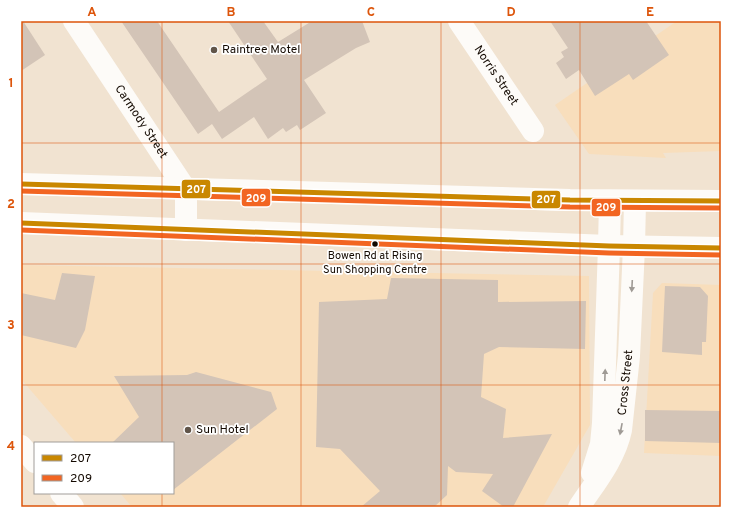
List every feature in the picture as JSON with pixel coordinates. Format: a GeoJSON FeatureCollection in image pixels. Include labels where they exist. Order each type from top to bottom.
{"type":"FeatureCollection","features":[{"type":"Feature","properties":{"kind":"main road","name":"Carmody Street"},"geometry":{"type":"LineString","coordinates":[[74,21],[186,190]]}},
{"type":"Feature","properties":{"kind":"main road","name":"Norris Street"},"geometry":{"type":"LineString","coordinates":[[459,21],[533,131]]}},
{"type":"Feature","properties":{"kind":"main road"},"geometry":{"type":"LineString","coordinates":[[21,184],[186,190],[610,201],[721,201]]}},
{"type":"Feature","properties":{"kind":"main road"},"geometry":{"type":"LineString","coordinates":[[186,190],[186,230]]}},
{"type":"Feature","properties":{"kind":"main road","name":"Cross Street"},"geometry":{"type":"LineString","coordinates":[[577,507],[592,472],[601,444],[605,380],[610,201]]}},
{"type":"Feature","properties":{"kind":"main road","name":"Cross Street"},"geometry":{"type":"LineString","coordinates":[[577,507],[611,459],[619,440],[621,430],[628,356],[635,201]]}},
{"type":"Feature","properties":{"kind":"main road"},"geometry":{"type":"LineString","coordinates":[[21,224],[634,247],[721,248]]}},
{"type":"Feature","properties":{"kind":"main road"},"geometry":{"type":"LineString","coordinates":[[21,446],[34,461]]}},
{"type":"Feature","properties":{"kind":"main road"},"geometry":{"type":"LineString","coordinates":[[62,494],[73,507]]}},
{"type":"Feature","properties":{"kind":"shaded area"},"geometry":{"type":"Polygon","coordinates":[[[677,21],[721,21],[721,151],[663,153],[666,158],[589,154],[555,105],[677,21]]]}},
{"type":"Feature","properties":{"kind":"shaded area"},"geometry":{"type":"Polygon","coordinates":[[[21,265],[589,276],[590,425],[543,507],[132,507],[121,494],[174,494],[174,442],[75,442],[21,379],[21,265]]]}},
{"type":"Feature","properties":{"kind":"shaded area"},"geometry":{"type":"Polygon","coordinates":[[[662,283],[721,285],[721,456],[644,453],[653,293],[662,283]]]}},
{"type":"Feature","properties":{"kind":"building"},"geometry":{"type":"Polygon","coordinates":[[[21,21],[23,21],[45,55],[21,71],[21,21]]]}},
{"type":"Feature","properties":{"kind":"building"},"geometry":{"type":"Polygon","coordinates":[[[121,21],[157,21],[219,112],[267,79],[228,21],[263,21],[278,42],[312,21],[362,21],[370,42],[356,48],[304,80],[326,113],[300,130],[297,125],[286,132],[283,128],[268,139],[254,117],[222,139],[212,124],[198,134],[121,21]]]}},
{"type":"Feature","properties":{"kind":"building"},"geometry":{"type":"Polygon","coordinates":[[[550,21],[646,21],[669,55],[633,80],[629,74],[595,96],[579,70],[566,79],[556,63],[564,57],[561,52],[568,48],[550,21]]]}},
{"type":"Feature","properties":{"kind":"building"},"geometry":{"type":"Polygon","coordinates":[[[62,273],[95,276],[85,330],[76,348],[21,335],[21,293],[55,300],[62,273]]]}},
{"type":"Feature","properties":{"kind":"building"},"geometry":{"type":"Polygon","coordinates":[[[391,278],[498,280],[498,302],[586,301],[585,349],[499,347],[484,354],[481,397],[506,409],[503,438],[552,434],[513,507],[504,507],[482,491],[493,474],[456,472],[448,466],[447,495],[434,507],[361,507],[380,491],[340,449],[316,447],[319,302],[387,299],[391,278]]]}},
{"type":"Feature","properties":{"kind":"building"},"geometry":{"type":"Polygon","coordinates":[[[665,286],[700,287],[708,296],[706,342],[702,342],[702,355],[662,352],[665,286]]]}},
{"type":"Feature","properties":{"kind":"building","name":"Sun Hotel"},"geometry":{"type":"Polygon","coordinates":[[[196,372],[271,392],[277,409],[174,489],[174,442],[113,442],[139,417],[114,376],[187,375],[196,372]]]}},
{"type":"Feature","properties":{"kind":"building"},"geometry":{"type":"Polygon","coordinates":[[[645,410],[721,411],[721,443],[645,441],[645,410]]]}},
{"type":"Feature","properties":{"kind":"transit line","name":"207"},"geometry":{"type":"LineString","coordinates":[[21,184],[570,200],[721,201]]}},
{"type":"Feature","properties":{"kind":"transit line","name":"209"},"geometry":{"type":"LineString","coordinates":[[21,191],[570,207],[721,208]]}},
{"type":"Feature","properties":{"kind":"transit line","name":"207"},"geometry":{"type":"LineString","coordinates":[[21,223],[609,246],[721,248]]}},
{"type":"Feature","properties":{"kind":"transit line","name":"209"},"geometry":{"type":"LineString","coordinates":[[21,230],[609,253],[721,255]]}},
{"type":"Feature","properties":{"kind":"place","name":"Raintree Motel"},"geometry":{"type":"Point","coordinates":[214,50]}},
{"type":"Feature","properties":{"kind":"place","name":"Bowen Rd at Rising Sun Shopping Centre"},"geometry":{"type":"Point","coordinates":[375,244]}},
{"type":"Feature","properties":{"kind":"place","name":"Sun Hotel"},"geometry":{"type":"Point","coordinates":[188,430]}}]}
